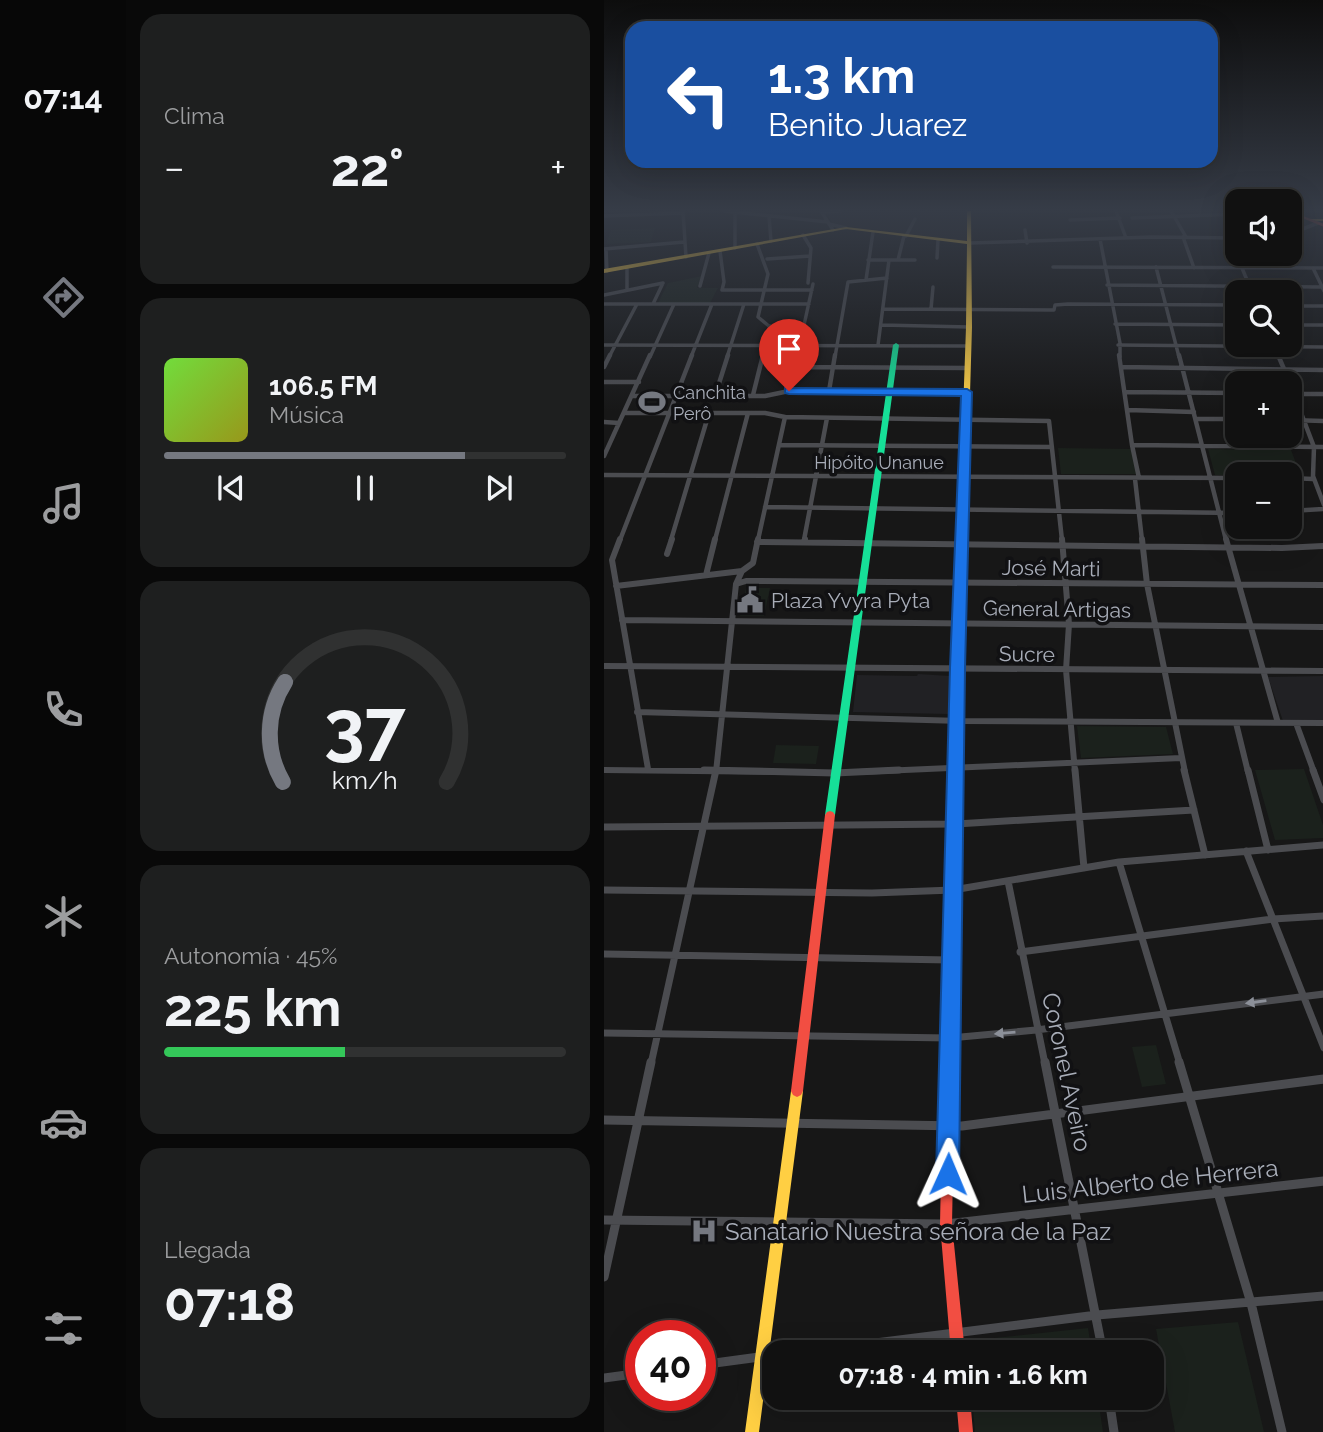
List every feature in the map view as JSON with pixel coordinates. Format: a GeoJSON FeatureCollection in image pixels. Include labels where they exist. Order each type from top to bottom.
{"type":"FeatureCollection","features":[{"type":"Feature","properties":{"kind":"street"},"geometry":{"type":"LineString","coordinates":[[627,278],[627,290]]}},
{"type":"Feature","properties":{"kind":"street"},"geometry":{"type":"LineString","coordinates":[[700,286],[703,278]]}},
{"type":"Feature","properties":{"kind":"street"},"geometry":{"type":"LineString","coordinates":[[723,278],[722,290],[812,290]]}},
{"type":"Feature","properties":{"kind":"street"},"geometry":{"type":"LineString","coordinates":[[753,396],[770,327],[761,321],[759,316],[768,278]]}},
{"type":"Feature","properties":{"kind":"street"},"geometry":{"type":"LineString","coordinates":[[789,391],[812,290],[810,278]]}},
{"type":"Feature","properties":{"kind":"street"},"geometry":{"type":"LineString","coordinates":[[829,391],[848,282],[887,278],[878,345]]}},
{"type":"Feature","properties":{"kind":"street"},"geometry":{"type":"LineString","coordinates":[[957,1340],[946,1224],[950,960],[956,824],[955,768],[969,278]]}},
{"type":"Feature","properties":{"kind":"street"},"geometry":{"type":"LineString","coordinates":[[1106,278],[1128,410],[1147,584],[1173,723],[1205,855]]}},
{"type":"Feature","properties":{"kind":"street"},"geometry":{"type":"LineString","coordinates":[[1159,278],[1238,585],[1278,723]]}},
{"type":"Feature","properties":{"kind":"street"},"geometry":{"type":"LineString","coordinates":[[604,295],[664,283],[653,304]]}},
{"type":"Feature","properties":{"kind":"street"},"geometry":{"type":"LineString","coordinates":[[1107,285],[1225,286]]}},
{"type":"Feature","properties":{"kind":"street"},"geometry":{"type":"LineString","coordinates":[[931,309],[933,287]]}},
{"type":"Feature","properties":{"kind":"street"},"geometry":{"type":"LineString","coordinates":[[1302,288],[1322,289]]}},
{"type":"Feature","properties":{"kind":"street"},"geometry":{"type":"LineString","coordinates":[[604,303],[809,304]]}},
{"type":"Feature","properties":{"kind":"street"},"geometry":{"type":"LineString","coordinates":[[604,367],[637,304]]}},
{"type":"Feature","properties":{"kind":"street"},"geometry":{"type":"LineString","coordinates":[[604,456],[674,304]]}},
{"type":"Feature","properties":{"kind":"street"},"geometry":{"type":"LineString","coordinates":[[648,769],[612,560],[712,304]]}},
{"type":"Feature","properties":{"kind":"street"},"geometry":{"type":"LineString","coordinates":[[715,396],[744,304]]}},
{"type":"Feature","properties":{"kind":"street"},"geometry":{"type":"LineString","coordinates":[[884,309],[1054,310],[1056,304],[1225,305]]}},
{"type":"Feature","properties":{"kind":"street"},"geometry":{"type":"LineString","coordinates":[[1302,306],[1323,306]]}},
{"type":"Feature","properties":{"kind":"street"},"geometry":{"type":"LineString","coordinates":[[1114,324],[1225,325]]}},
{"type":"Feature","properties":{"kind":"street"},"geometry":{"type":"LineString","coordinates":[[882,325],[969,327]]}},
{"type":"Feature","properties":{"kind":"street"},"geometry":{"type":"LineString","coordinates":[[1302,325],[1323,326]]}},
{"type":"Feature","properties":{"kind":"street"},"geometry":{"type":"LineString","coordinates":[[1118,344],[1225,346]]}},
{"type":"Feature","properties":{"kind":"street"},"geometry":{"type":"LineString","coordinates":[[604,345],[968,346]]}},
{"type":"Feature","properties":{"kind":"street"},"geometry":{"type":"LineString","coordinates":[[764,1340],[835,773],[896,345]]}},
{"type":"Feature","properties":{"kind":"street"},"geometry":{"type":"LineString","coordinates":[[1302,347],[1323,347]]}},
{"type":"Feature","properties":{"kind":"street"},"geometry":{"type":"LineString","coordinates":[[1279,357],[1284,370]]}},
{"type":"Feature","properties":{"kind":"street"},"geometry":{"type":"LineString","coordinates":[[795,367],[968,368]]}},
{"type":"Feature","properties":{"kind":"street"},"geometry":{"type":"LineString","coordinates":[[1121,367],[1323,370]]}},
{"type":"Feature","properties":{"kind":"street"},"geometry":{"type":"LineString","coordinates":[[604,382],[639,382]]}},
{"type":"Feature","properties":{"kind":"street"},"geometry":{"type":"LineString","coordinates":[[633,396],[765,396],[789,391],[967,392]]}},
{"type":"Feature","properties":{"kind":"street"},"geometry":{"type":"LineString","coordinates":[[1125,392],[1225,393]]}},
{"type":"Feature","properties":{"kind":"street"},"geometry":{"type":"LineString","coordinates":[[1302,394],[1323,394]]}},
{"type":"Feature","properties":{"kind":"street"},"geometry":{"type":"LineString","coordinates":[[734,413],[738,396]]}},
{"type":"Feature","properties":{"kind":"street"},"geometry":{"type":"LineString","coordinates":[[760,413],[765,396]]}},
{"type":"Feature","properties":{"kind":"street"},"geometry":{"type":"LineString","coordinates":[[1128,410],[1194,412]]}},
{"type":"Feature","properties":{"kind":"street"},"geometry":{"type":"LineString","coordinates":[[624,413],[760,413],[785,417],[1049,422],[1070,624],[1066,670],[1084,868]]}},
{"type":"Feature","properties":{"kind":"street"},"geometry":{"type":"LineString","coordinates":[[706,575],[748,413]]}},
{"type":"Feature","properties":{"kind":"street"},"geometry":{"type":"LineString","coordinates":[[667,554],[709,414]]}},
{"type":"Feature","properties":{"kind":"street"},"geometry":{"type":"LineString","coordinates":[[1302,416],[1314,447],[1313,479],[1323,507],[1302,510]]}},
{"type":"Feature","properties":{"kind":"street"},"geometry":{"type":"LineString","coordinates":[[604,1277],[706,826],[724,715],[736,584],[742,571],[753,562],[785,417]]}},
{"type":"Feature","properties":{"kind":"street"},"geometry":{"type":"LineString","coordinates":[[804,542],[827,418]]}},
{"type":"Feature","properties":{"kind":"street"},"geometry":{"type":"LineString","coordinates":[[1196,419],[1225,419]]}},
{"type":"Feature","properties":{"kind":"street"},"geometry":{"type":"LineString","coordinates":[[1304,421],[1323,421]]}},
{"type":"Feature","properties":{"kind":"street"},"geometry":{"type":"LineString","coordinates":[[604,422],[620,423]]}},
{"type":"Feature","properties":{"kind":"street"},"geometry":{"type":"LineString","coordinates":[[1132,444],[1323,447]]}},
{"type":"Feature","properties":{"kind":"street"},"geometry":{"type":"LineString","coordinates":[[778,445],[1052,447]]}},
{"type":"Feature","properties":{"kind":"street","name":"Hipóito Unanue"},"geometry":{"type":"LineString","coordinates":[[604,475],[1225,478]]}},
{"type":"Feature","properties":{"kind":"street"},"geometry":{"type":"LineString","coordinates":[[1302,479],[1313,479]]}},
{"type":"Feature","properties":{"kind":"street"},"geometry":{"type":"LineString","coordinates":[[765,507],[1225,513]]}},
{"type":"Feature","properties":{"kind":"street"},"geometry":{"type":"LineString","coordinates":[[757,542],[1282,548],[1323,546]]}},
{"type":"Feature","properties":{"kind":"street"},"geometry":{"type":"LineString","coordinates":[[616,586],[742,571]]}},
{"type":"Feature","properties":{"kind":"street","name":"José Marti"},"geometry":{"type":"LineString","coordinates":[[736,584],[746,581],[1323,585]]}},
{"type":"Feature","properties":{"kind":"street","name":"General Artigas"},"geometry":{"type":"LineString","coordinates":[[622,620],[1323,627]]}},
{"type":"Feature","properties":{"kind":"street","name":"Sucre"},"geometry":{"type":"LineString","coordinates":[[604,666],[1323,671]]}},
{"type":"Feature","properties":{"kind":"street"},"geometry":{"type":"LineString","coordinates":[[637,712],[1071,722],[1323,723]]}},
{"type":"Feature","properties":{"kind":"street"},"geometry":{"type":"LineString","coordinates":[[1236,723],[1268,850]]}},
{"type":"Feature","properties":{"kind":"street"},"geometry":{"type":"LineString","coordinates":[[1296,723],[1323,800]]}},
{"type":"Feature","properties":{"kind":"street"},"geometry":{"type":"LineString","coordinates":[[604,770],[835,773],[1181,758]]}},
{"type":"Feature","properties":{"kind":"street"},"geometry":{"type":"LineString","coordinates":[[604,827],[956,824],[1194,810]]}},
{"type":"Feature","properties":{"kind":"street"},"geometry":{"type":"LineString","coordinates":[[604,890],[953,890],[1119,862],[1323,845]]}},
{"type":"Feature","properties":{"kind":"street"},"geometry":{"type":"LineString","coordinates":[[1246,852],[1323,1048]]}},
{"type":"Feature","properties":{"kind":"street"},"geometry":{"type":"LineString","coordinates":[[1119,862],[1251,1303],[1282,1432]]}},
{"type":"Feature","properties":{"kind":"street","name":"Coronel Aveiro"},"geometry":{"type":"LineString","coordinates":[[1008,881],[1020,952],[1101,1340]]}},
{"type":"Feature","properties":{"kind":"street"},"geometry":{"type":"LineString","coordinates":[[1020,952],[1273,919],[1323,916]]}},
{"type":"Feature","properties":{"kind":"street"},"geometry":{"type":"LineString","coordinates":[[604,954],[950,960]]}},
{"type":"Feature","properties":{"kind":"street"},"geometry":{"type":"LineString","coordinates":[[604,1033],[950,1038],[1165,1015],[1323,994]]}},
{"type":"Feature","properties":{"kind":"street"},"geometry":{"type":"LineString","coordinates":[[604,1119],[962,1126],[1323,1079]]}},
{"type":"Feature","properties":{"kind":"street","name":"Luis Alberto de Herrera"},"geometry":{"type":"LineString","coordinates":[[604,1220],[946,1224],[1323,1181]]}},
{"type":"Feature","properties":{"kind":"street"},"geometry":{"type":"LineString","coordinates":[[900,1340],[1097,1315],[1323,1296]]}},
{"type":"Feature","properties":{"kind":"street"},"geometry":{"type":"LineString","coordinates":[[716,1363],[762,1357],[752,1432]]}},
{"type":"Feature","properties":{"kind":"street"},"geometry":{"type":"LineString","coordinates":[[604,1378],[625,1375]]}},
{"type":"Feature","properties":{"kind":"street"},"geometry":{"type":"LineString","coordinates":[[964,1410],[966,1432]]}},
{"type":"Feature","properties":{"kind":"street"},"geometry":{"type":"LineString","coordinates":[[1111,1410],[1114,1432]]}},
{"type":"Feature","properties":{"kind":"shaded area"},"geometry":{"type":"Polygon","coordinates":[[[701,278],[697,288],[718,288],[710,303],[658,303],[668,283],[701,278]]]}},
{"type":"Feature","properties":{"kind":"shaded area"},"geometry":{"type":"Polygon","coordinates":[[[1058,448],[1132,449],[1138,474],[1061,474],[1058,448]]]}},
{"type":"Feature","properties":{"kind":"shaded area"},"geometry":{"type":"Polygon","coordinates":[[[1208,449],[1291,450],[1296,462],[1225,462],[1225,475],[1215,475],[1208,449]]]}},
{"type":"Feature","properties":{"kind":"shaded area"},"geometry":{"type":"Polygon","coordinates":[[[746,588],[770,588],[764,616],[740,616],[746,588]]]}},
{"type":"Feature","properties":{"kind":"shaded area"},"geometry":{"type":"Polygon","coordinates":[[[857,675],[950,676],[949,714],[853,712],[857,675]]]}},
{"type":"Feature","properties":{"kind":"shaded area"},"geometry":{"type":"Polygon","coordinates":[[[1323,676],[1323,720],[1283,721],[1268,677],[1323,676]]]}},
{"type":"Feature","properties":{"kind":"shaded area"},"geometry":{"type":"Polygon","coordinates":[[[1077,726],[1166,727],[1173,754],[1081,758],[1077,726]]]}},
{"type":"Feature","properties":{"kind":"shaded area"},"geometry":{"type":"Polygon","coordinates":[[[776,745],[819,746],[816,764],[773,763],[776,745]]]}},
{"type":"Feature","properties":{"kind":"shaded area"},"geometry":{"type":"Polygon","coordinates":[[[1304,769],[1323,825],[1323,838],[1275,840],[1255,770],[1304,769]]]}},
{"type":"Feature","properties":{"kind":"shaded area"},"geometry":{"type":"Polygon","coordinates":[[[1156,1045],[1166,1084],[1142,1087],[1132,1047],[1156,1045]]]}},
{"type":"Feature","properties":{"kind":"shaded area"},"geometry":{"type":"Polygon","coordinates":[[[1238,1322],[1264,1432],[1175,1432],[1164,1372],[1164,1340],[1158,1340],[1156,1329],[1238,1322]]]}},
{"type":"Feature","properties":{"kind":"shaded area"},"geometry":{"type":"Polygon","coordinates":[[[1088,1328],[1090,1340],[975,1340],[1088,1328]]]}},
{"type":"Feature","properties":{"kind":"shaded area"},"geometry":{"type":"Polygon","coordinates":[[[973,1410],[1100,1410],[1103,1432],[975,1432],[973,1410]]]}},
{"type":"Feature","properties":{"kind":"traffic: fast"},"geometry":{"type":"LineString","coordinates":[[830,815],[896,345]]}},
{"type":"Feature","properties":{"kind":"traffic: fast"},"geometry":{"type":"LineString","coordinates":[[950,1022],[957,696]]}},
{"type":"Feature","properties":{"kind":"traffic: slow"},"geometry":{"type":"LineString","coordinates":[[957,696],[969,278]]}},
{"type":"Feature","properties":{"kind":"traffic: slow"},"geometry":{"type":"LineString","coordinates":[[752,1432],[797,1091]]}},
{"type":"Feature","properties":{"kind":"traffic: jam"},"geometry":{"type":"LineString","coordinates":[[797,1091],[830,815]]}},
{"type":"Feature","properties":{"kind":"traffic: jam"},"geometry":{"type":"LineString","coordinates":[[950,1022],[946,1224],[957,1340]]}},
{"type":"Feature","properties":{"kind":"traffic: jam"},"geometry":{"type":"LineString","coordinates":[[964,1410],[966,1432]]}},
{"type":"Feature","properties":{"kind":"place","name":"Canchita Perô"},"geometry":{"type":"Point","coordinates":[652,402]}},
{"type":"Feature","properties":{"kind":"place","name":"Plaza Yvyra Pyta"},"geometry":{"type":"Point","coordinates":[750,600]}},
{"type":"Feature","properties":{"kind":"place","name":"Sanatario Nuestra señora de la Paz"},"geometry":{"type":"Point","coordinates":[704,1231]}},
{"type":"Feature","properties":{"kind":"route"},"geometry":{"type":"LineString","coordinates":[[789,391],[967,392],[950,960],[948,1174]]}}]}
